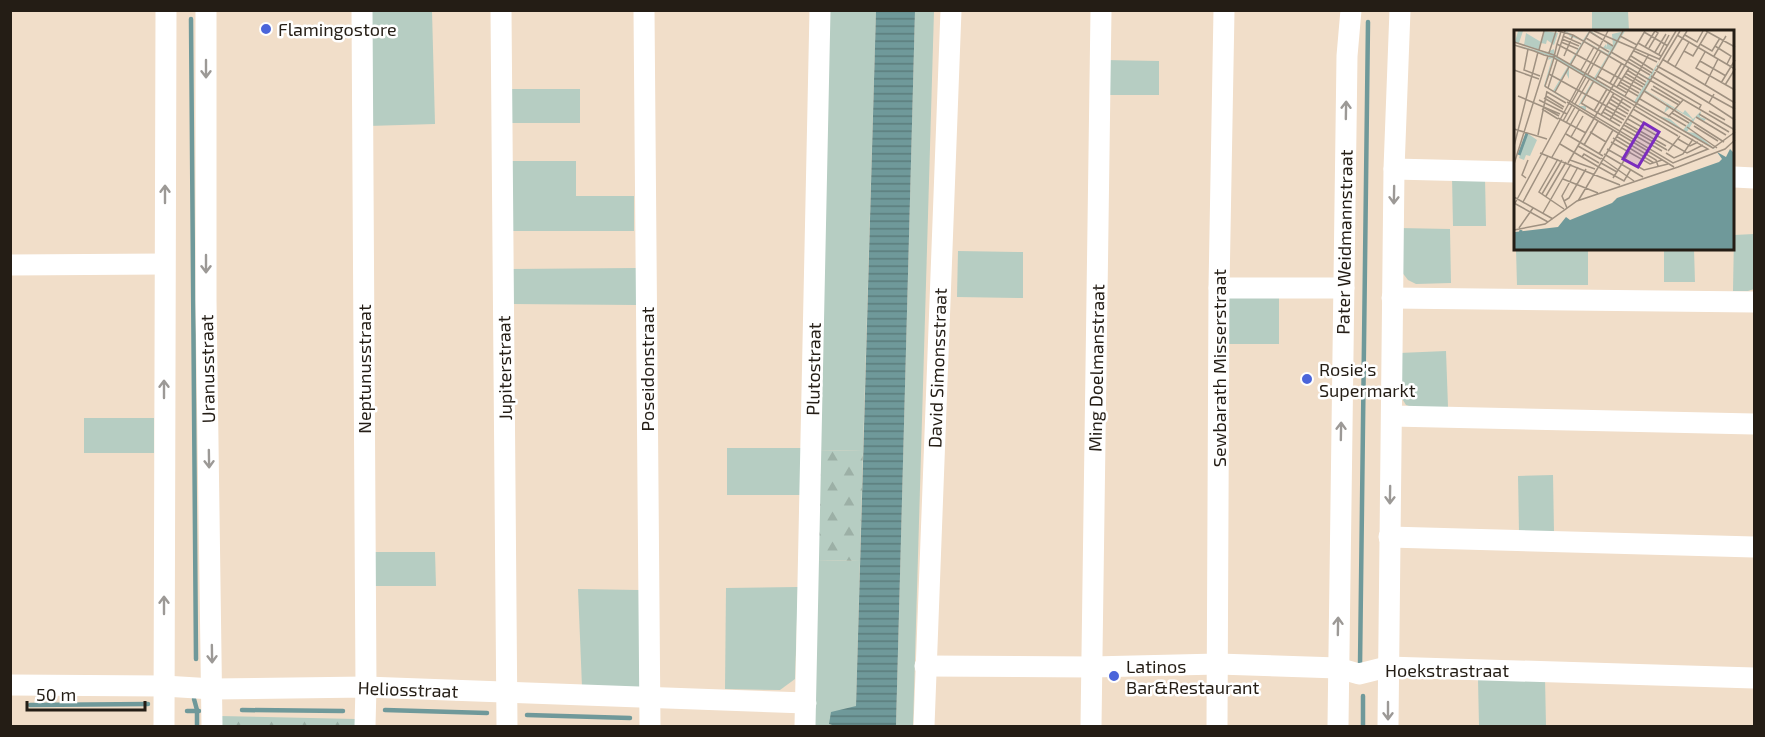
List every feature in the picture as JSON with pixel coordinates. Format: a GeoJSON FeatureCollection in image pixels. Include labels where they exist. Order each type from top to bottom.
{"type":"FeatureCollection","features":[{"type":"Feature","properties":{"kind":"street"},"geometry":{"type":"LineString","coordinates":[[164,726],[166,10]]}},
{"type":"Feature","properties":{"kind":"street","name":"Uranusstraat"},"geometry":{"type":"LineString","coordinates":[[206,10],[206,300],[212,726]]}},
{"type":"Feature","properties":{"kind":"street","name":"Neptunusstraat"},"geometry":{"type":"LineString","coordinates":[[362,10],[365,726]]}},
{"type":"Feature","properties":{"kind":"street","name":"Jupiterstraat"},"geometry":{"type":"LineString","coordinates":[[501,10],[507,726]]}},
{"type":"Feature","properties":{"kind":"street","name":"Poseidonstraat"},"geometry":{"type":"LineString","coordinates":[[644,10],[650,726]]}},
{"type":"Feature","properties":{"kind":"street","name":"Plutostraat"},"geometry":{"type":"LineString","coordinates":[[806,726],[820,10]]}},
{"type":"Feature","properties":{"kind":"street","name":"David Simonsstraat"},"geometry":{"type":"LineString","coordinates":[[924,726],[951,10]]}},
{"type":"Feature","properties":{"kind":"street","name":"Ming Doelmanstraat"},"geometry":{"type":"LineString","coordinates":[[1091,726],[1101,10]]}},
{"type":"Feature","properties":{"kind":"street","name":"Sewbarath Misserstraat"},"geometry":{"type":"LineString","coordinates":[[1217,726],[1219,288],[1224,10]]}},
{"type":"Feature","properties":{"kind":"street","name":"Pater Weidmannstraat"},"geometry":{"type":"LineString","coordinates":[[1338,726],[1347,56],[1351,10]]}},
{"type":"Feature","properties":{"kind":"street"},"geometry":{"type":"LineString","coordinates":[[1388,726],[1394,169],[1400,10]]}},
{"type":"Feature","properties":{"kind":"street"},"geometry":{"type":"LineString","coordinates":[[1394,169],[1514,172]]}},
{"type":"Feature","properties":{"kind":"street"},"geometry":{"type":"LineString","coordinates":[[1735,177],[1755,178]]}},
{"type":"Feature","properties":{"kind":"street"},"geometry":{"type":"LineString","coordinates":[[10,266],[164,264]]}},
{"type":"Feature","properties":{"kind":"street"},"geometry":{"type":"LineString","coordinates":[[1219,288],[1344,288]]}},
{"type":"Feature","properties":{"kind":"street"},"geometry":{"type":"LineString","coordinates":[[1392,298],[1755,302]]}},
{"type":"Feature","properties":{"kind":"street"},"geometry":{"type":"LineString","coordinates":[[1392,416],[1755,424]]}},
{"type":"Feature","properties":{"kind":"street"},"geometry":{"type":"LineString","coordinates":[[1389,537],[1755,548]]}},
{"type":"Feature","properties":{"kind":"street","name":"Hoekstrastraat"},"geometry":{"type":"LineString","coordinates":[[925,666],[1092,667],[1218,664],[1338,668],[1359,674],[1388,667],[1755,678]]}},
{"type":"Feature","properties":{"kind":"street","name":"Heliosstraat"},"geometry":{"type":"LineString","coordinates":[[10,685],[164,686],[213,689],[366,687],[806,703]]}},
{"type":"Feature","properties":{"kind":"green space"},"geometry":{"type":"Polygon","coordinates":[[[367,11],[432,11],[435,124],[368,126],[367,11]]]}},
{"type":"Feature","properties":{"kind":"green space"},"geometry":{"type":"Polygon","coordinates":[[[826,11],[876,11],[863,451],[817,450],[826,11]]]}},
{"type":"Feature","properties":{"kind":"green space"},"geometry":{"type":"Polygon","coordinates":[[[915,11],[934,11],[913,726],[896,726],[915,11]]]}},
{"type":"Feature","properties":{"kind":"green space"},"geometry":{"type":"Polygon","coordinates":[[[1592,11],[1628,11],[1629,30],[1592,30],[1592,11]]]}},
{"type":"Feature","properties":{"kind":"green space"},"geometry":{"type":"Polygon","coordinates":[[[1104,60],[1159,61],[1159,95],[1104,95],[1104,60]]]}},
{"type":"Feature","properties":{"kind":"green space"},"geometry":{"type":"Polygon","coordinates":[[[512,89],[580,89],[580,123],[512,123],[512,89]]]}},
{"type":"Feature","properties":{"kind":"green space"},"geometry":{"type":"Polygon","coordinates":[[[510,161],[576,161],[576,196],[634,196],[634,231],[511,231],[510,161]]]}},
{"type":"Feature","properties":{"kind":"green space"},"geometry":{"type":"Polygon","coordinates":[[[1452,177],[1485,178],[1486,226],[1453,226],[1452,177]]]}},
{"type":"Feature","properties":{"kind":"green space"},"geometry":{"type":"Polygon","coordinates":[[[1399,228],[1450,229],[1451,283],[1416,284],[1408,280],[1401,271],[1399,228]]]}},
{"type":"Feature","properties":{"kind":"green space"},"geometry":{"type":"Polygon","coordinates":[[[1754,234],[1754,289],[1748,291],[1733,291],[1735,235],[1754,234]]]}},
{"type":"Feature","properties":{"kind":"green space"},"geometry":{"type":"Polygon","coordinates":[[[1516,250],[1588,250],[1588,285],[1517,285],[1516,250]]]}},
{"type":"Feature","properties":{"kind":"green space"},"geometry":{"type":"Polygon","coordinates":[[[1664,250],[1694,250],[1695,282],[1664,282],[1664,250]]]}},
{"type":"Feature","properties":{"kind":"green space"},"geometry":{"type":"Polygon","coordinates":[[[958,251],[1023,252],[1023,298],[957,297],[958,251]]]}},
{"type":"Feature","properties":{"kind":"green space"},"geometry":{"type":"Polygon","coordinates":[[[636,268],[636,305],[511,304],[510,269],[636,268]]]}},
{"type":"Feature","properties":{"kind":"green space"},"geometry":{"type":"Polygon","coordinates":[[[1228,296],[1279,296],[1279,344],[1226,344],[1228,296]]]}},
{"type":"Feature","properties":{"kind":"green space"},"geometry":{"type":"Polygon","coordinates":[[[1446,351],[1448,407],[1406,405],[1401,397],[1399,353],[1446,351]]]}},
{"type":"Feature","properties":{"kind":"green space"},"geometry":{"type":"Polygon","coordinates":[[[84,418],[154,418],[154,453],[84,453],[84,418]]]}},
{"type":"Feature","properties":{"kind":"green space"},"geometry":{"type":"Polygon","coordinates":[[[727,448],[804,448],[804,495],[727,495],[727,448]]]}},
{"type":"Feature","properties":{"kind":"green space"},"geometry":{"type":"Polygon","coordinates":[[[817,450],[863,451],[860,561],[816,560],[817,450]]]}},
{"type":"Feature","properties":{"kind":"green space"},"geometry":{"type":"Polygon","coordinates":[[[1553,475],[1554,532],[1519,532],[1518,476],[1553,475]]]}},
{"type":"Feature","properties":{"kind":"green space"},"geometry":{"type":"Polygon","coordinates":[[[371,552],[435,552],[436,586],[372,586],[371,552]]]}},
{"type":"Feature","properties":{"kind":"green space"},"geometry":{"type":"Polygon","coordinates":[[[816,560],[860,561],[856,706],[829,724],[835,726],[811,726],[816,560]]]}},
{"type":"Feature","properties":{"kind":"green space"},"geometry":{"type":"Polygon","coordinates":[[[798,587],[795,679],[780,690],[725,689],[726,588],[798,587]]]}},
{"type":"Feature","properties":{"kind":"green space"},"geometry":{"type":"Polygon","coordinates":[[[578,589],[639,590],[640,687],[582,687],[578,589]]]}},
{"type":"Feature","properties":{"kind":"green space"},"geometry":{"type":"Polygon","coordinates":[[[1545,678],[1546,726],[1479,726],[1478,679],[1545,678]]]}},
{"type":"Feature","properties":{"kind":"green space"},"geometry":{"type":"Polygon","coordinates":[[[220,716],[356,719],[356,726],[220,726],[220,716]]]}},
{"type":"Feature","properties":{"kind":"water"},"geometry":{"type":"Polygon","coordinates":[[[876,11],[915,11],[896,726],[835,726],[829,724],[831,712],[856,706],[876,11]]]}},
{"type":"Feature","properties":{"kind":"waterway"},"geometry":{"type":"LineString","coordinates":[[191,19],[196,659]]}},
{"type":"Feature","properties":{"kind":"waterway"},"geometry":{"type":"LineString","coordinates":[[1360,666],[1368,22]]}},
{"type":"Feature","properties":{"kind":"waterway"},"geometry":{"type":"LineString","coordinates":[[1363,696],[1363,726]]}},
{"type":"Feature","properties":{"kind":"waterway"},"geometry":{"type":"LineString","coordinates":[[194,699],[197,726]]}},
{"type":"Feature","properties":{"kind":"waterway"},"geometry":{"type":"LineString","coordinates":[[30,705],[148,704]]}},
{"type":"Feature","properties":{"kind":"waterway"},"geometry":{"type":"LineString","coordinates":[[242,710],[343,711]]}},
{"type":"Feature","properties":{"kind":"waterway"},"geometry":{"type":"LineString","coordinates":[[385,710],[487,713]]}},
{"type":"Feature","properties":{"kind":"waterway"},"geometry":{"type":"LineString","coordinates":[[187,711],[199,711]]}},
{"type":"Feature","properties":{"kind":"waterway"},"geometry":{"type":"LineString","coordinates":[[527,715],[630,718]]}},
{"type":"Feature","properties":{"kind":"place","name":"Flamingostore"},"geometry":{"type":"Point","coordinates":[266,29]}},
{"type":"Feature","properties":{"kind":"place","name":"Rosie's Supermarkt"},"geometry":{"type":"Point","coordinates":[1307,379]}},
{"type":"Feature","properties":{"kind":"place","name":"Latinos Bar&Restaurant"},"geometry":{"type":"Point","coordinates":[1114,676]}}]}
